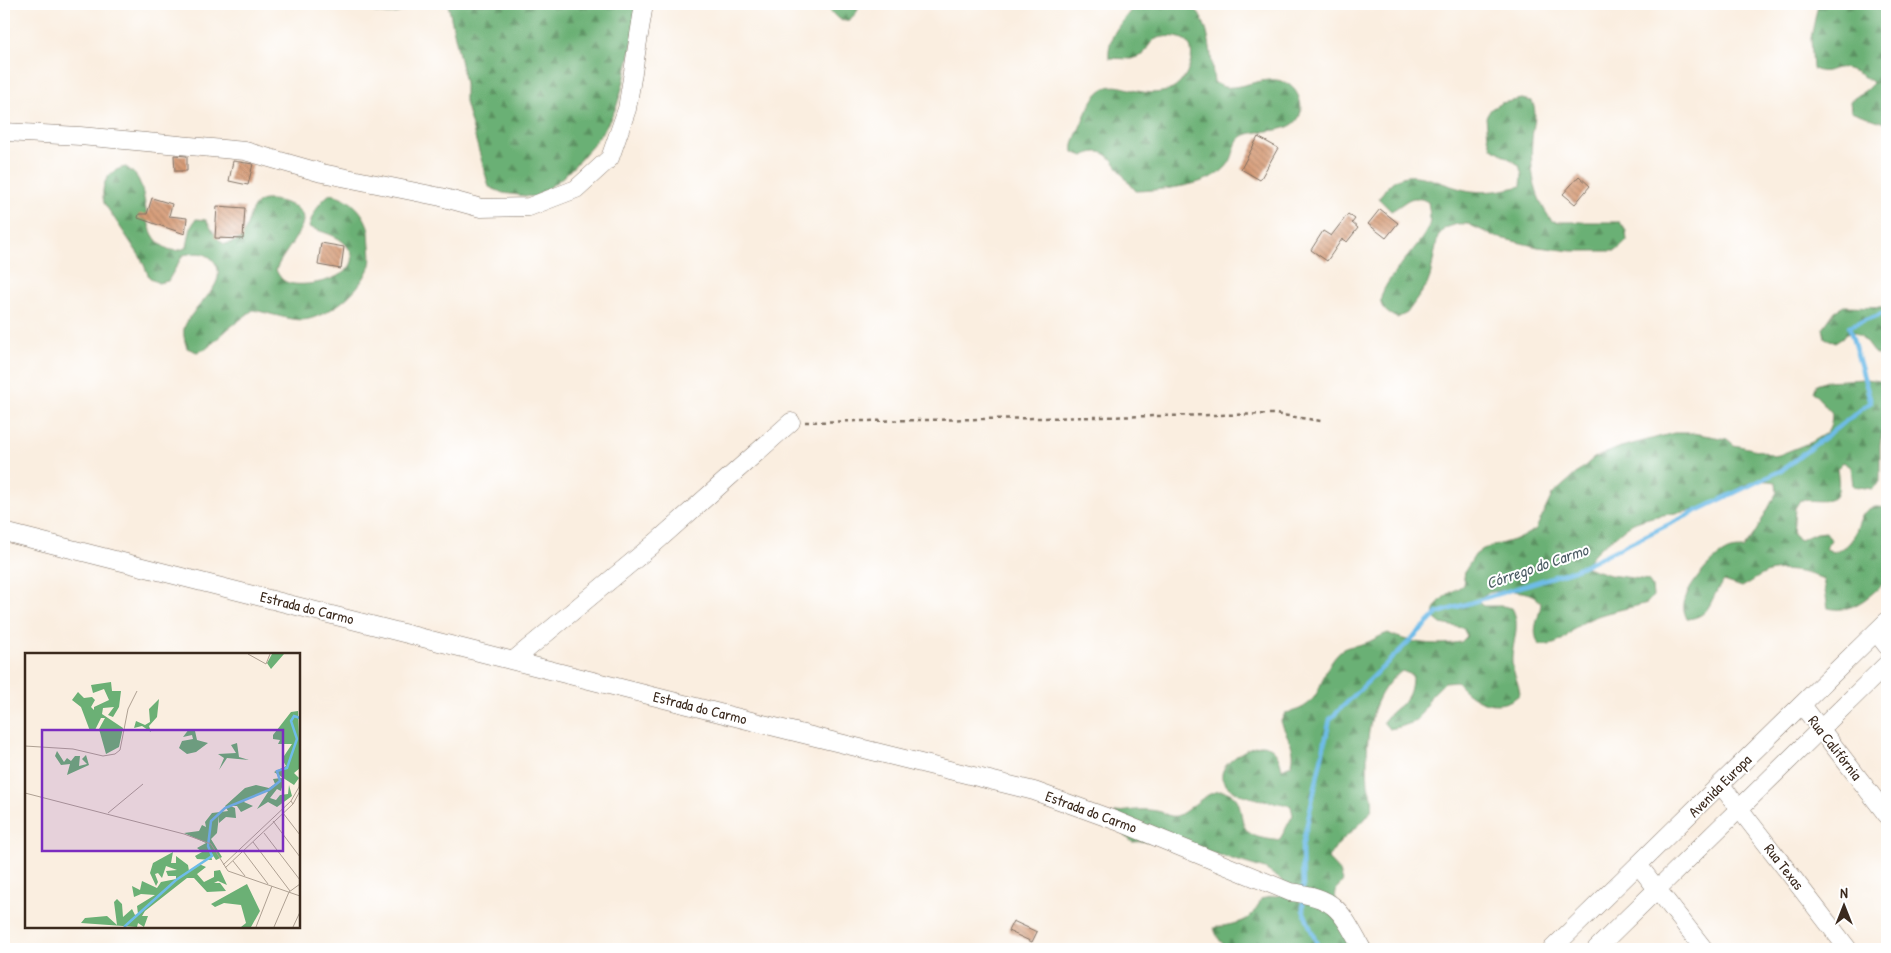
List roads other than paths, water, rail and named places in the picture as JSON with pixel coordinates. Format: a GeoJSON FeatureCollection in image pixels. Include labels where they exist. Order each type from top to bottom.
{"type":"FeatureCollection","features":[{"type":"Feature","properties":{"kind":"street"},"geometry":{"type":"LineString","coordinates":[[4,132],[80,136],[245,151],[322,173],[481,208],[528,207],[576,189],[610,158],[627,109],[644,4]]}},
{"type":"Feature","properties":{"kind":"street"},"geometry":{"type":"LineString","coordinates":[[514,660],[656,543],[791,422]]}},
{"type":"Feature","properties":{"kind":"street","name":"Estrada do Carmo"},"geometry":{"type":"LineString","coordinates":[[4,532],[1034,791],[1117,821],[1290,892],[1312,894],[1326,901],[1344,916],[1362,949]]}},
{"type":"Feature","properties":{"kind":"street"},"geometry":{"type":"LineString","coordinates":[[1882,627],[1887,646]]}},
{"type":"Feature","properties":{"kind":"street","name":"Avenida Europa"},"geometry":{"type":"LineString","coordinates":[[1552,949],[1572,943],[1639,866],[1882,627]]}},
{"type":"Feature","properties":{"kind":"street","name":"Avenida Europa"},"geometry":{"type":"LineString","coordinates":[[1596,949],[1887,664]]}},
{"type":"Feature","properties":{"kind":"street","name":"Rua Califórnia"},"geometry":{"type":"LineString","coordinates":[[1802,706],[1887,815]]}},
{"type":"Feature","properties":{"kind":"street","name":"Rua Texas"},"geometry":{"type":"LineString","coordinates":[[1721,785],[1848,949]]}},
{"type":"Feature","properties":{"kind":"street"},"geometry":{"type":"LineString","coordinates":[[1639,866],[1704,949]]}},
{"type":"Feature","properties":{"kind":"waterway","name":"Córrego do Carmo"},"geometry":{"type":"LineString","coordinates":[[1303,891],[1302,847],[1330,719],[1438,613],[1574,570],[1782,470],[1871,402],[1849,326],[1887,312]]}},
{"type":"Feature","properties":{"kind":"waterway","name":"Córrego do Carmo"},"geometry":{"type":"LineString","coordinates":[[1303,899],[1303,910],[1319,949]]}}]}
